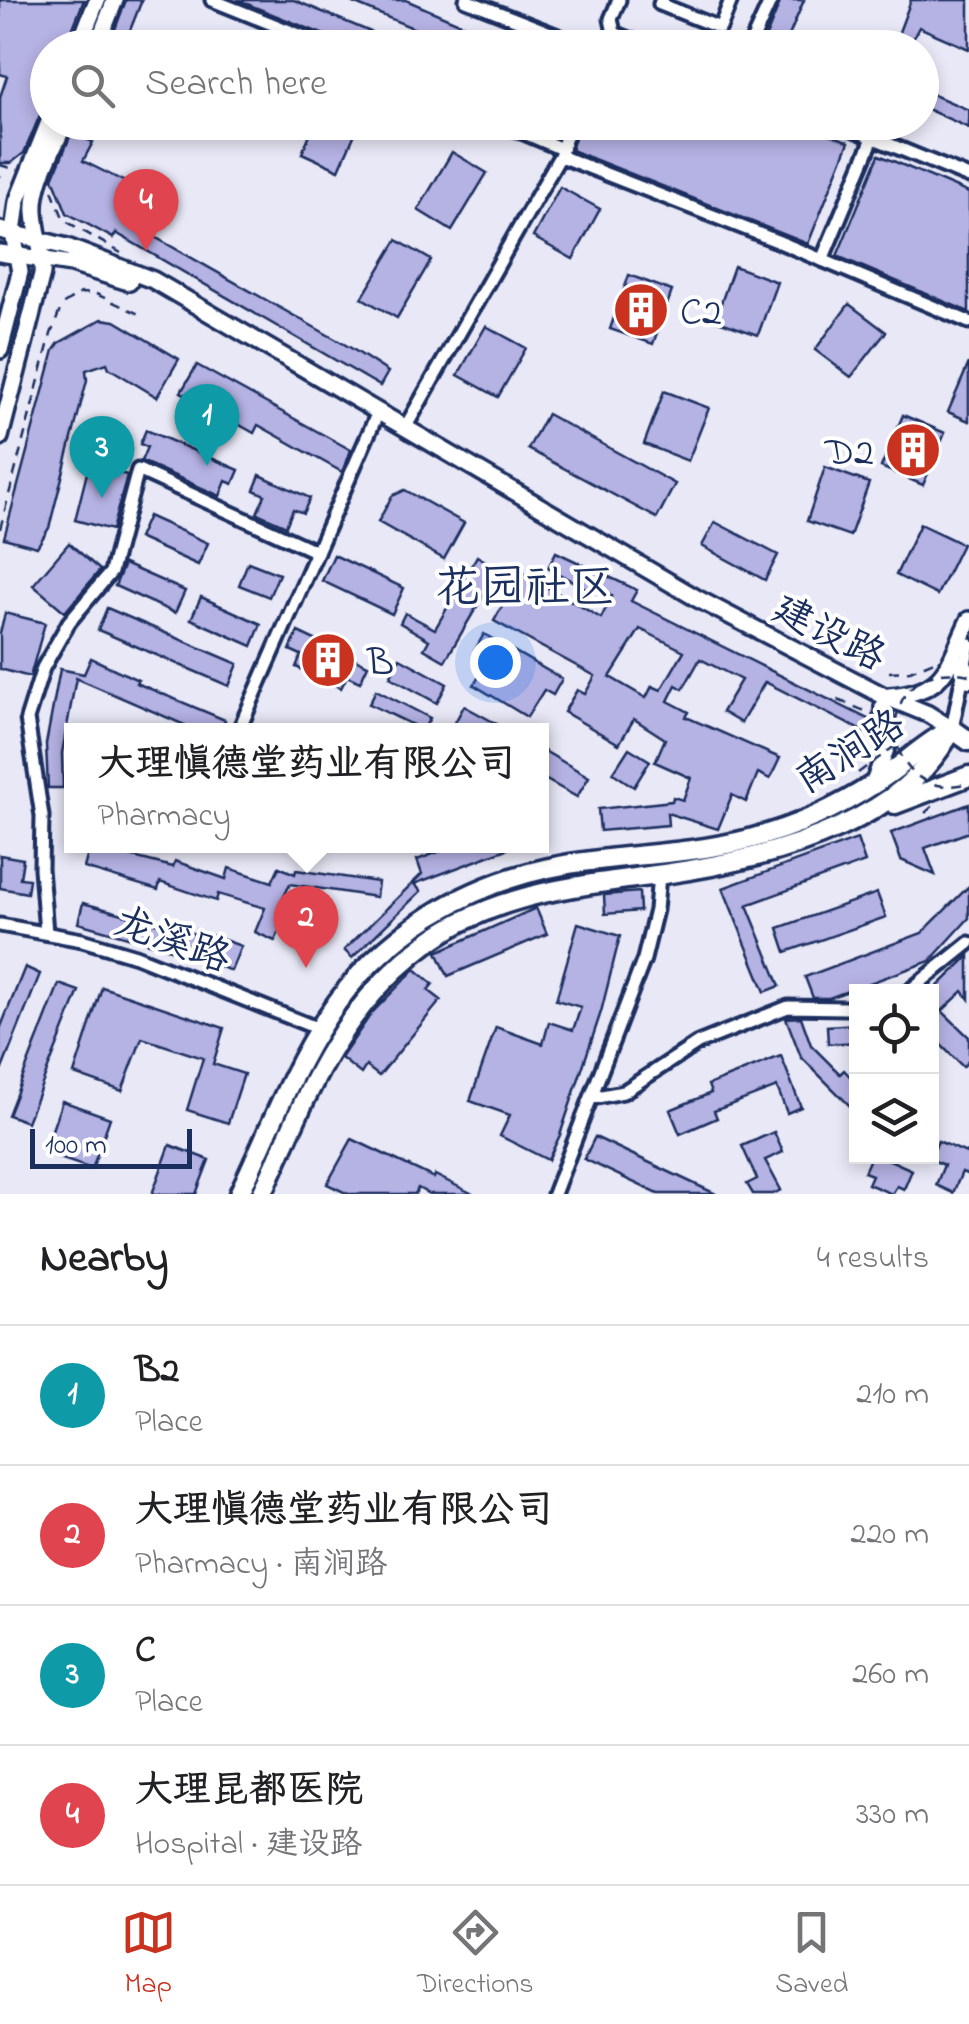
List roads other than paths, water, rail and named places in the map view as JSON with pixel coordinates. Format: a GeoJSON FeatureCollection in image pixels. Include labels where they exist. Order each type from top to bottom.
{"type":"FeatureCollection","features":[{"type":"Feature","properties":{"kind":"highway"},"geometry":{"type":"LineString","coordinates":[[960,730],[969,741]]}},
{"type":"Feature","properties":{"kind":"highway","name":"南涧路"},"geometry":{"type":"LineString","coordinates":[[262,1194],[337,1037],[361,1005],[416,950],[482,911],[786,828],[923,744],[960,730]]}},
{"type":"Feature","properties":{"kind":"highway","name":"南涧路"},"geometry":{"type":"LineString","coordinates":[[239,1194],[319,1029],[344,994],[384,951],[422,921],[464,896],[550,868],[734,863],[780,851],[891,801],[913,783],[960,730]]}},
{"type":"Feature","properties":{"kind":"highway"},"geometry":{"type":"LineString","coordinates":[[862,817],[969,780]]}},
{"type":"Feature","properties":{"kind":"highway"},"geometry":{"type":"LineString","coordinates":[[319,1029],[337,1037]]}},
{"type":"Feature","properties":{"kind":"main road"},"geometry":{"type":"LineString","coordinates":[[85,30],[97,0]]}},
{"type":"Feature","properties":{"kind":"main road"},"geometry":{"type":"LineString","coordinates":[[103,30],[115,0]]}},
{"type":"Feature","properties":{"kind":"main road"},"geometry":{"type":"LineString","coordinates":[[0,350],[20,272],[19,258],[7,232],[41,140]]}},
{"type":"Feature","properties":{"kind":"main road"},"geometry":{"type":"LineString","coordinates":[[0,437],[43,260],[34,210],[38,186],[57,140]]}},
{"type":"Feature","properties":{"kind":"main road","name":"建设路"},"geometry":{"type":"LineString","coordinates":[[7,232],[153,280],[698,599],[883,702]]}},
{"type":"Feature","properties":{"kind":"main road","name":"建设路"},"geometry":{"type":"LineString","coordinates":[[0,254],[115,276],[152,291],[697,610],[883,702],[928,714],[960,730]]}},
{"type":"Feature","properties":{"kind":"main road"},"geometry":{"type":"LineString","coordinates":[[866,778],[888,743],[883,702],[942,678],[969,620]]}},
{"type":"Feature","properties":{"kind":"street"},"geometry":{"type":"LineString","coordinates":[[212,0],[287,30]]}},
{"type":"Feature","properties":{"kind":"street"},"geometry":{"type":"LineString","coordinates":[[466,0],[544,30]]}},
{"type":"Feature","properties":{"kind":"street"},"geometry":{"type":"LineString","coordinates":[[614,30],[611,19],[619,0]]}},
{"type":"Feature","properties":{"kind":"street"},"geometry":{"type":"LineString","coordinates":[[662,0],[660,4],[720,28],[731,0]]}},
{"type":"Feature","properties":{"kind":"street"},"geometry":{"type":"LineString","coordinates":[[757,30],[771,0]]}},
{"type":"Feature","properties":{"kind":"street"},"geometry":{"type":"LineString","coordinates":[[533,140],[969,322]]}},
{"type":"Feature","properties":{"kind":"street"},"geometry":{"type":"LineString","coordinates":[[405,428],[565,140]]}},
{"type":"Feature","properties":{"kind":"street"},"geometry":{"type":"LineString","coordinates":[[822,260],[872,140]]}},
{"type":"Feature","properties":{"kind":"street"},"geometry":{"type":"LineString","coordinates":[[878,140],[969,177]]}},
{"type":"Feature","properties":{"kind":"street"},"geometry":{"type":"LineString","coordinates":[[242,723],[374,419]]}},
{"type":"Feature","properties":{"kind":"street"},"geometry":{"type":"LineString","coordinates":[[46,934],[42,816],[28,718],[43,668],[68,622],[112,572],[138,470],[317,552]]}},
{"type":"Feature","properties":{"kind":"street"},"geometry":{"type":"LineString","coordinates":[[960,730],[969,644]]}},
{"type":"Feature","properties":{"kind":"street"},"geometry":{"type":"LineString","coordinates":[[554,1194],[644,958],[656,910],[658,865]]}},
{"type":"Feature","properties":{"kind":"street","name":"龙溪路"},"geometry":{"type":"LineString","coordinates":[[0,923],[136,956],[319,1029]]}},
{"type":"Feature","properties":{"kind":"street"},"geometry":{"type":"LineString","coordinates":[[918,984],[969,943]]}},
{"type":"Feature","properties":{"kind":"street"},"geometry":{"type":"LineString","coordinates":[[592,1098],[623,1092],[698,1043],[788,1007],[849,1007]]}},
{"type":"Feature","properties":{"kind":"place","name":"大理昆都医院"},"geometry":{"type":"Point","coordinates":[146,251]}},
{"type":"Feature","properties":{"kind":"place","name":"C2"},"geometry":{"type":"Point","coordinates":[641,310]}},
{"type":"Feature","properties":{"kind":"place","name":"D2"},"geometry":{"type":"Point","coordinates":[913,450]}},
{"type":"Feature","properties":{"kind":"place","name":"B2"},"geometry":{"type":"Point","coordinates":[207,466]}},
{"type":"Feature","properties":{"kind":"place","name":"C"},"geometry":{"type":"Point","coordinates":[102,498]}},
{"type":"Feature","properties":{"kind":"place","name":"B"},"geometry":{"type":"Point","coordinates":[328,660]}},
{"type":"Feature","properties":{"kind":"place","name":"大理慎德堂药业有限公司"},"geometry":{"type":"Point","coordinates":[306,968]}},
{"type":"Feature","properties":{"kind":"district","name":"花园社区"},"geometry":{"type":"Point","coordinates":[525,585]}}]}
